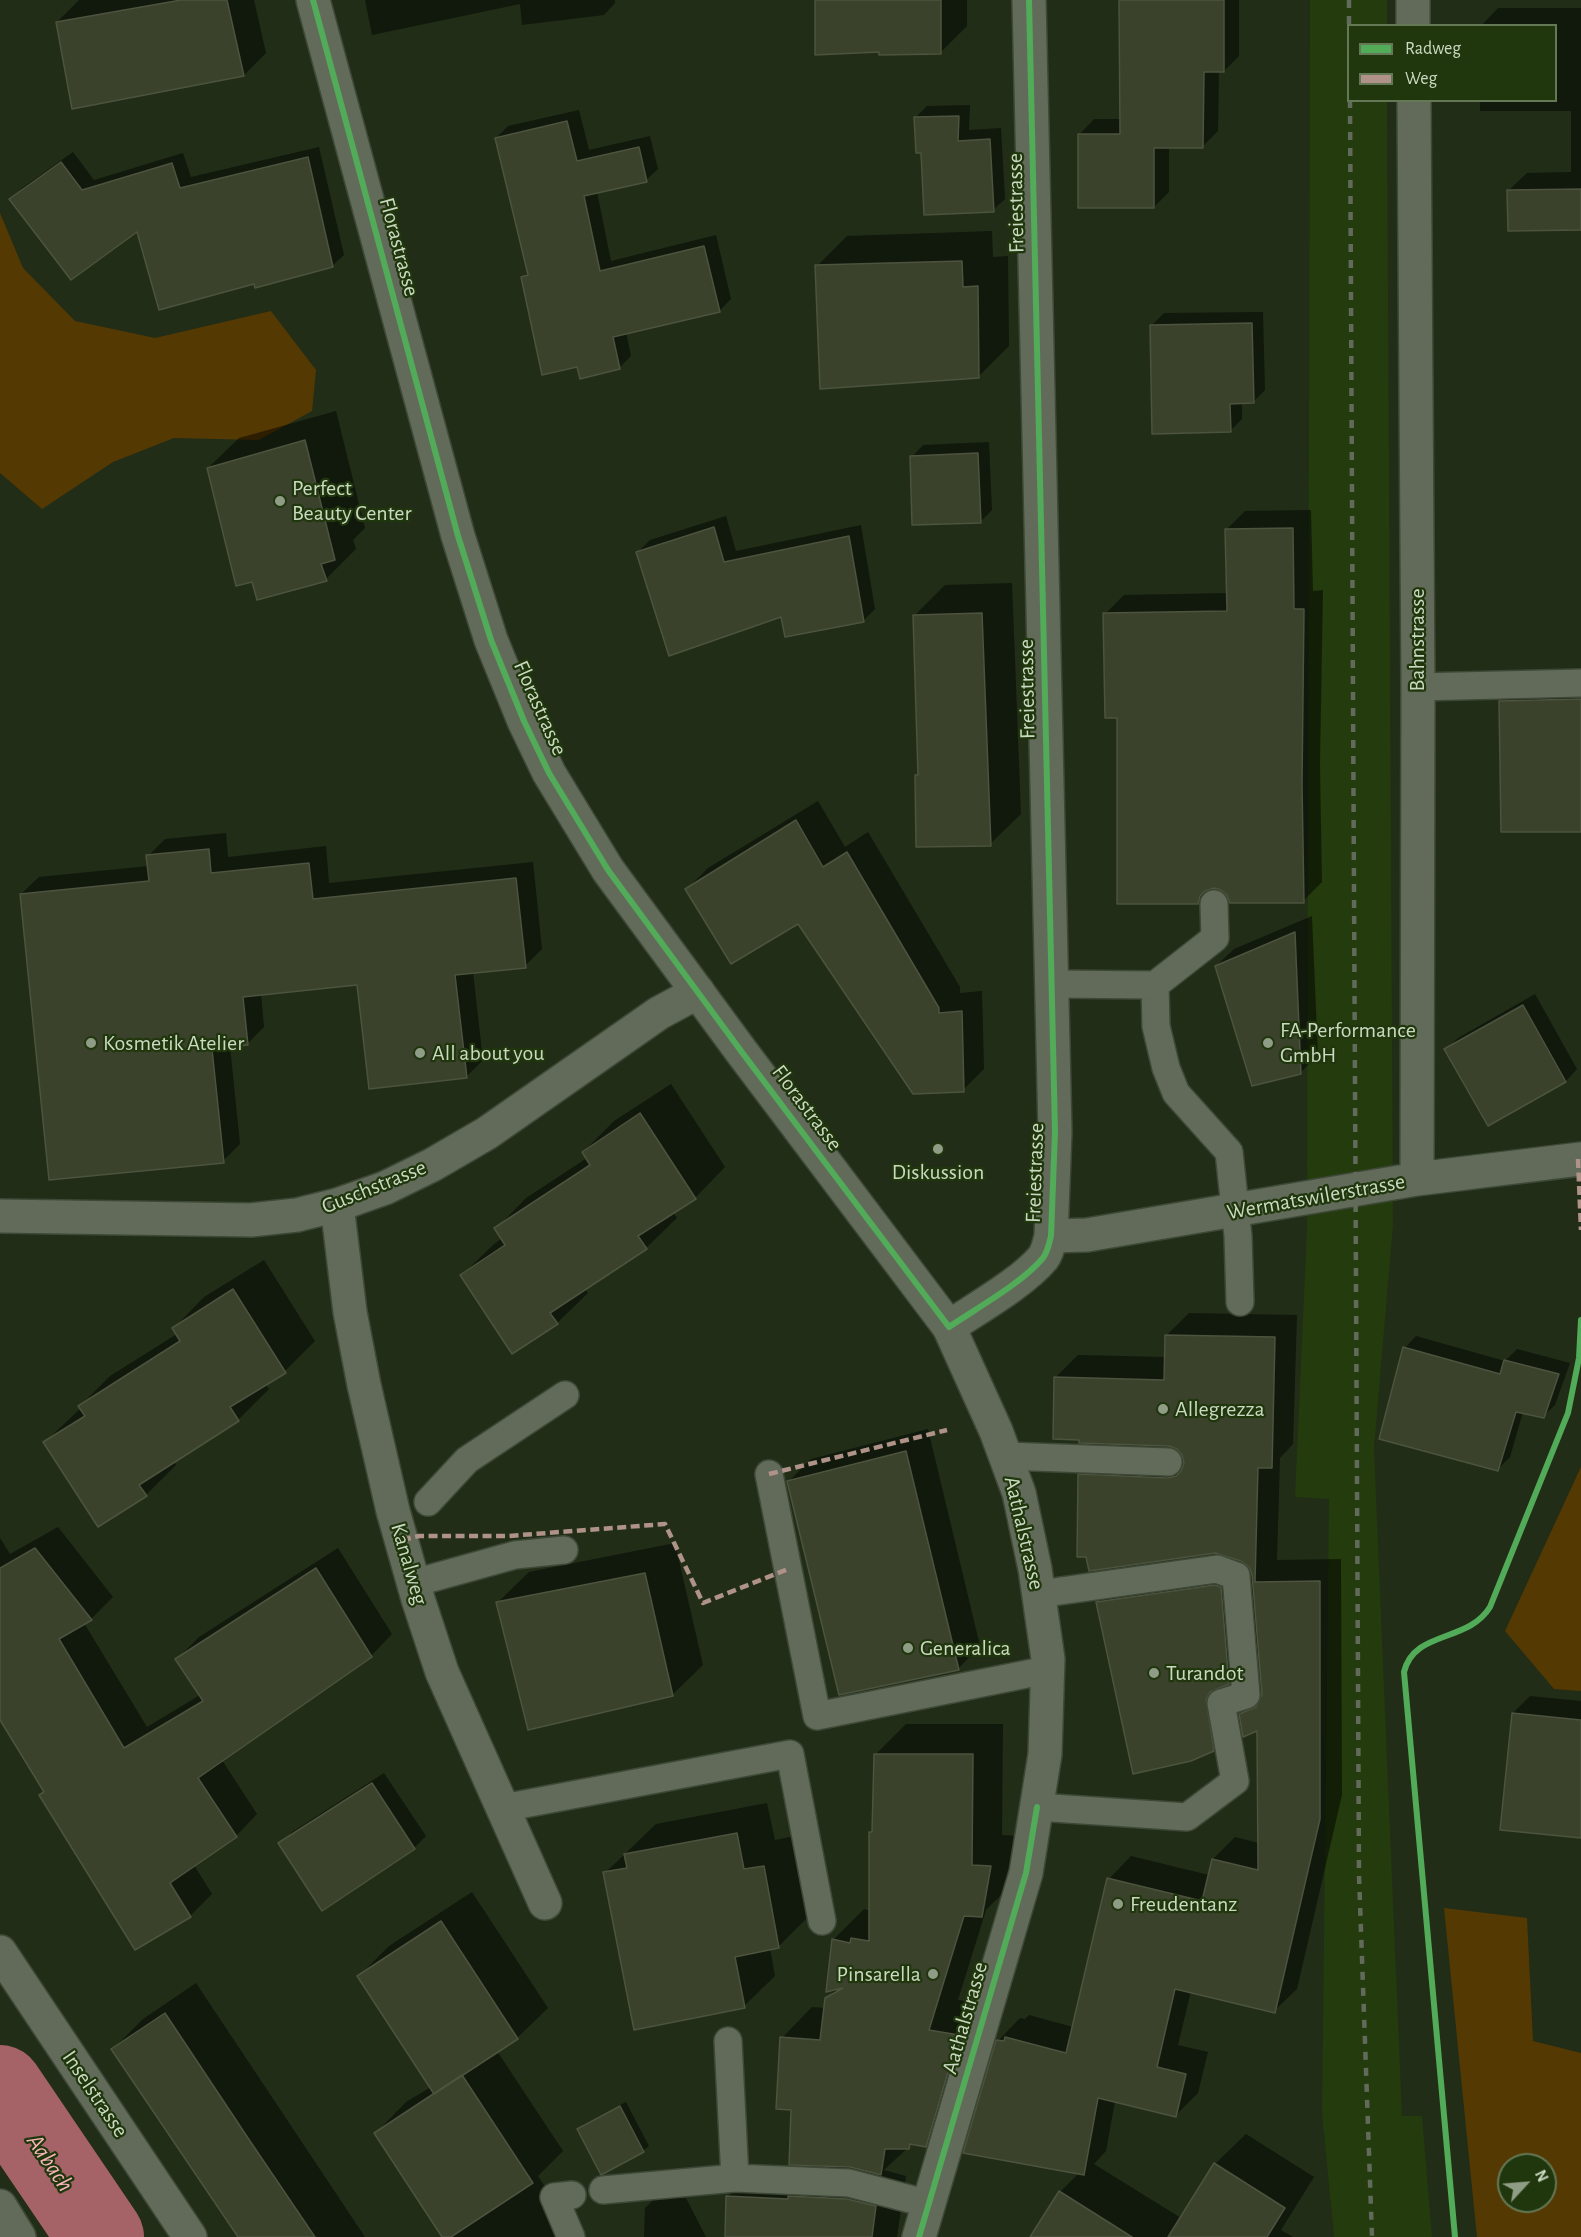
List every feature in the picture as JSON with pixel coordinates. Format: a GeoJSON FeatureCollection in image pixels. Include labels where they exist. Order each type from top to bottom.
{"type":"FeatureCollection","features":[{"type":"Feature","properties":{"kind":"street","name":"Florastrasse"},"geometry":{"type":"LineString","coordinates":[[313,0],[458,536],[491,640],[524,721],[549,772],[608,870],[949,1328]]}},
{"type":"Feature","properties":{"kind":"street","name":"Freiestrasse"},"geometry":{"type":"LineString","coordinates":[[949,1328],[1022,1277],[1043,1257],[1049,1247],[1050,1236],[1055,1132],[1029,0]]}},
{"type":"Feature","properties":{"kind":"street"},"geometry":{"type":"LineString","coordinates":[[1413,0],[1413,24]]}},
{"type":"Feature","properties":{"kind":"street","name":"Bahnstrasse"},"geometry":{"type":"LineString","coordinates":[[1414,102],[1418,687],[1417,1179]]}},
{"type":"Feature","properties":{"kind":"street","name":"Guschstrasse"},"geometry":{"type":"LineString","coordinates":[[0,1216],[251,1220],[297,1215],[337,1205],[385,1188],[432,1165],[478,1138],[659,1013],[698,992]]}},
{"type":"Feature","properties":{"kind":"street","name":"Wermatswilerstrasse"},"geometry":{"type":"LineString","coordinates":[[1050,1236],[1087,1235],[1417,1179],[1581,1159]]}},
{"type":"Feature","properties":{"kind":"street","name":"Kanalweg"},"geometry":{"type":"LineString","coordinates":[[337,1205],[350,1312],[364,1385],[393,1510],[414,1583],[442,1672],[545,1903]]}},
{"type":"Feature","properties":{"kind":"street","name":"Aathalstrasse"},"geometry":{"type":"LineString","coordinates":[[919,2237],[1026,1873],[1045,1754],[1048,1659],[1035,1569],[1019,1493],[1006,1456],[949,1328]]}},
{"type":"Feature","properties":{"kind":"street","name":"Inselstrasse"},"geometry":{"type":"LineString","coordinates":[[0,1952],[190,2237]]}},
{"type":"Feature","properties":{"kind":"street"},"geometry":{"type":"LineString","coordinates":[[0,2206],[19,2237]]}},
{"type":"Feature","properties":{"kind":"lane"},"geometry":{"type":"LineString","coordinates":[[1418,687],[1581,683]]}},
{"type":"Feature","properties":{"kind":"lane"},"geometry":{"type":"LineString","coordinates":[[1052,984],[1155,985],[1215,938],[1214,904]]}},
{"type":"Feature","properties":{"kind":"lane"},"geometry":{"type":"LineString","coordinates":[[1155,985],[1156,1026],[1166,1068],[1176,1093],[1229,1152],[1240,1302]]}},
{"type":"Feature","properties":{"kind":"lane"},"geometry":{"type":"LineString","coordinates":[[428,1502],[467,1460],[566,1395]]}},
{"type":"Feature","properties":{"kind":"lane"},"geometry":{"type":"LineString","coordinates":[[1006,1456],[1168,1462]]}},
{"type":"Feature","properties":{"kind":"lane"},"geometry":{"type":"LineString","coordinates":[[769,1474],[817,1716],[1047,1670]]}},
{"type":"Feature","properties":{"kind":"lane"},"geometry":{"type":"LineString","coordinates":[[414,1583],[515,1555],[564,1550]]}},
{"type":"Feature","properties":{"kind":"lane"},"geometry":{"type":"LineString","coordinates":[[1037,1807],[1187,1816],[1235,1781],[1221,1703],[1246,1695],[1236,1576],[1217,1569],[1039,1594]]}},
{"type":"Feature","properties":{"kind":"lane"},"geometry":{"type":"LineString","coordinates":[[503,1808],[790,1754],[822,1921]]}},
{"type":"Feature","properties":{"kind":"lane"},"geometry":{"type":"LineString","coordinates":[[728,2041],[735,2178]]}},
{"type":"Feature","properties":{"kind":"lane"},"geometry":{"type":"LineString","coordinates":[[603,2190],[735,2178],[849,2183],[928,2204]]}},
{"type":"Feature","properties":{"kind":"lane"},"geometry":{"type":"LineString","coordinates":[[571,2237],[554,2197],[572,2195]]}},
{"type":"Feature","properties":{"kind":"shaded area"},"geometry":{"type":"Polygon","coordinates":[[[1310,0],[1387,0],[1387,24],[1347,24],[1347,102],[1387,102],[1393,1225],[1374,1448],[1402,2116],[1422,2116],[1432,2237],[1334,2237],[1322,2113],[1329,1499],[1295,1497],[1307,1228],[1310,0]]]}},
{"type":"Feature","properties":{"kind":"shaded area"},"geometry":{"type":"Polygon","coordinates":[[[0,213],[23,268],[75,321],[155,338],[271,311],[316,370],[312,411],[259,440],[174,438],[113,462],[42,509],[0,473],[0,213]]]}},
{"type":"Feature","properties":{"kind":"shaded area"},"geometry":{"type":"Polygon","coordinates":[[[1581,1467],[1581,1691],[1554,1689],[1505,1631],[1581,1467]]]}},
{"type":"Feature","properties":{"kind":"shaded area"},"geometry":{"type":"Polygon","coordinates":[[[1444,1908],[1527,1918],[1533,2041],[1581,2053],[1581,2237],[1477,2237],[1444,1908]]]}},
{"type":"Feature","properties":{"kind":"building"},"geometry":{"type":"Polygon","coordinates":[[[181,0],[227,0],[244,76],[72,109],[56,22],[181,0]]]}},
{"type":"Feature","properties":{"kind":"building"},"geometry":{"type":"Polygon","coordinates":[[[815,0],[941,0],[941,54],[879,55],[879,52],[815,55],[815,0]]]}},
{"type":"Feature","properties":{"kind":"building"},"geometry":{"type":"Polygon","coordinates":[[[1119,0],[1224,0],[1224,72],[1204,72],[1203,148],[1154,148],[1154,208],[1078,208],[1078,134],[1120,134],[1119,0]]]}},
{"type":"Feature","properties":{"kind":"building"},"geometry":{"type":"Polygon","coordinates":[[[959,116],[958,141],[990,139],[994,212],[924,215],[921,153],[916,153],[914,117],[959,116]]]}},
{"type":"Feature","properties":{"kind":"building"},"geometry":{"type":"Polygon","coordinates":[[[567,121],[577,161],[639,147],[647,182],[584,196],[600,271],[704,246],[720,312],[613,337],[620,369],[580,379],[577,367],[542,375],[521,277],[528,275],[495,138],[567,121]]]}},
{"type":"Feature","properties":{"kind":"building"},"geometry":{"type":"Polygon","coordinates":[[[308,157],[333,267],[255,288],[254,284],[159,310],[137,232],[71,280],[9,199],[61,162],[82,190],[172,163],[180,188],[308,157]]]}},
{"type":"Feature","properties":{"kind":"building"},"geometry":{"type":"Polygon","coordinates":[[[1581,189],[1581,230],[1508,231],[1507,190],[1581,189]]]}},
{"type":"Feature","properties":{"kind":"building"},"geometry":{"type":"Polygon","coordinates":[[[962,261],[963,287],[978,286],[979,378],[820,389],[815,265],[962,261]]]}},
{"type":"Feature","properties":{"kind":"building"},"geometry":{"type":"Polygon","coordinates":[[[1252,323],[1254,403],[1230,404],[1231,432],[1152,434],[1150,325],[1252,323]]]}},
{"type":"Feature","properties":{"kind":"building"},"geometry":{"type":"Polygon","coordinates":[[[305,440],[335,560],[321,564],[327,581],[257,600],[252,582],[236,586],[207,468],[305,440]]]}},
{"type":"Feature","properties":{"kind":"building"},"geometry":{"type":"Polygon","coordinates":[[[978,453],[981,523],[912,525],[910,456],[978,453]]]}},
{"type":"Feature","properties":{"kind":"building"},"geometry":{"type":"Polygon","coordinates":[[[714,527],[724,562],[849,536],[864,622],[785,637],[781,617],[669,656],[636,552],[714,527]]]}},
{"type":"Feature","properties":{"kind":"building"},"geometry":{"type":"Polygon","coordinates":[[[1293,528],[1294,609],[1304,609],[1302,784],[1304,903],[1230,903],[1227,895],[1214,888],[1205,891],[1200,896],[1198,904],[1117,904],[1117,718],[1105,718],[1103,613],[1227,611],[1225,529],[1293,528]]]}},
{"type":"Feature","properties":{"kind":"building"},"geometry":{"type":"Polygon","coordinates":[[[982,613],[991,846],[916,847],[915,775],[918,775],[913,615],[982,613]]]}},
{"type":"Feature","properties":{"kind":"building"},"geometry":{"type":"Polygon","coordinates":[[[1581,699],[1581,832],[1501,832],[1499,701],[1581,699]]]}},
{"type":"Feature","properties":{"kind":"building"},"geometry":{"type":"Polygon","coordinates":[[[796,820],[823,867],[847,852],[939,1008],[939,1013],[962,1011],[964,1092],[913,1094],[798,924],[731,964],[685,889],[796,820]]]}},
{"type":"Feature","properties":{"kind":"building"},"geometry":{"type":"Polygon","coordinates":[[[209,849],[211,873],[309,863],[313,899],[516,878],[526,968],[455,975],[467,1078],[369,1089],[357,985],[243,997],[248,1045],[212,1049],[224,1163],[49,1180],[20,894],[149,881],[146,855],[209,849]]]}},
{"type":"Feature","properties":{"kind":"building"},"geometry":{"type":"Polygon","coordinates":[[[1295,932],[1301,1074],[1252,1086],[1215,966],[1295,932]]]}},
{"type":"Feature","properties":{"kind":"building"},"geometry":{"type":"Polygon","coordinates":[[[1523,1005],[1566,1082],[1488,1126],[1444,1049],[1523,1005]]]}},
{"type":"Feature","properties":{"kind":"building"},"geometry":{"type":"Polygon","coordinates":[[[640,1113],[696,1199],[638,1236],[647,1249],[550,1313],[558,1324],[512,1354],[460,1275],[505,1245],[494,1228],[590,1165],[582,1152],[640,1113]]]}},
{"type":"Feature","properties":{"kind":"building"},"geometry":{"type":"Polygon","coordinates":[[[233,1289],[286,1373],[230,1407],[239,1421],[139,1485],[147,1496],[98,1527],[43,1442],[85,1416],[78,1406],[180,1341],[172,1328],[233,1289]]]}},
{"type":"Feature","properties":{"kind":"building"},"geometry":{"type":"Polygon","coordinates":[[[1165,1335],[1275,1337],[1272,1468],[1258,1468],[1255,1582],[1320,1581],[1320,1819],[1275,2013],[1175,1989],[1157,2067],[1186,2074],[1176,2117],[1098,2098],[1084,2175],[963,2153],[996,2040],[1004,2041],[1005,2037],[1066,2053],[1107,1878],[1202,1901],[1212,1859],[1258,1870],[1257,1731],[1243,1737],[1239,1714],[1256,1707],[1262,1694],[1252,1575],[1249,1567],[1241,1561],[1215,1553],[1089,1571],[1086,1557],[1077,1557],[1078,1474],[1168,1478],[1176,1476],[1181,1471],[1184,1463],[1182,1455],[1177,1449],[1169,1446],[1079,1443],[1079,1440],[1053,1439],[1054,1377],[1164,1380],[1165,1335]]]}},
{"type":"Feature","properties":{"kind":"building"},"geometry":{"type":"Polygon","coordinates":[[[1403,1347],[1500,1374],[1504,1360],[1559,1374],[1544,1418],[1516,1412],[1498,1471],[1379,1439],[1403,1347]]]}},
{"type":"Feature","properties":{"kind":"building"},"geometry":{"type":"Polygon","coordinates":[[[906,1451],[959,1670],[839,1695],[787,1481],[906,1451]]]}},
{"type":"Feature","properties":{"kind":"building"},"geometry":{"type":"Polygon","coordinates":[[[35,1548],[92,1620],[59,1639],[124,1748],[203,1701],[175,1659],[316,1568],[372,1657],[198,1778],[237,1837],[170,1883],[191,1917],[135,1950],[39,1795],[44,1792],[0,1720],[0,1568],[35,1548]]]}},
{"type":"Feature","properties":{"kind":"building"},"geometry":{"type":"Polygon","coordinates":[[[645,1573],[673,1696],[528,1730],[496,1602],[645,1573]]]}},
{"type":"Feature","properties":{"kind":"building"},"geometry":{"type":"Polygon","coordinates":[[[1215,1585],[1221,1587],[1229,1684],[1210,1692],[1206,1699],[1214,1751],[1191,1761],[1133,1774],[1096,1602],[1215,1585]]]}},
{"type":"Feature","properties":{"kind":"building"},"geometry":{"type":"Polygon","coordinates":[[[1512,1713],[1581,1720],[1581,1838],[1500,1830],[1512,1713]]]}},
{"type":"Feature","properties":{"kind":"building"},"geometry":{"type":"Polygon","coordinates":[[[874,1754],[973,1754],[972,1865],[991,1866],[982,1917],[964,1916],[929,2030],[959,2035],[926,2147],[910,2144],[909,2149],[885,2149],[881,2175],[850,2167],[789,2165],[791,2110],[776,2109],[780,2037],[820,2040],[825,1998],[843,1988],[826,1992],[832,1939],[850,1943],[851,1938],[869,1941],[869,1832],[872,1832],[874,1754]]]}},
{"type":"Feature","properties":{"kind":"building"},"geometry":{"type":"Polygon","coordinates":[[[372,1783],[415,1849],[322,1911],[278,1843],[372,1783]]]}},
{"type":"Feature","properties":{"kind":"building"},"geometry":{"type":"Polygon","coordinates":[[[737,1833],[744,1869],[764,1866],[779,1948],[735,1957],[745,2008],[634,2030],[603,1872],[627,1868],[624,1854],[737,1833]]]}},
{"type":"Feature","properties":{"kind":"building"},"geometry":{"type":"Polygon","coordinates":[[[441,1921],[518,2039],[434,2094],[357,1976],[441,1921]]]}},
{"type":"Feature","properties":{"kind":"building"},"geometry":{"type":"Polygon","coordinates":[[[165,2013],[315,2237],[238,2237],[111,2049],[165,2013]]]}},
{"type":"Feature","properties":{"kind":"building"},"geometry":{"type":"Polygon","coordinates":[[[462,2075],[533,2183],[451,2237],[442,2237],[374,2133],[462,2075]]]}},
{"type":"Feature","properties":{"kind":"building"},"geometry":{"type":"Polygon","coordinates":[[[620,2106],[644,2152],[601,2175],[577,2129],[620,2106]]]}},
{"type":"Feature","properties":{"kind":"building"},"geometry":{"type":"Polygon","coordinates":[[[1214,2163],[1285,2208],[1267,2237],[1168,2237],[1214,2163]]]}},
{"type":"Feature","properties":{"kind":"building"},"geometry":{"type":"Polygon","coordinates":[[[1059,2191],[1132,2237],[1030,2237],[1059,2191]]]}},
{"type":"Feature","properties":{"kind":"building"},"geometry":{"type":"Polygon","coordinates":[[[726,2196],[847,2199],[876,2206],[872,2237],[725,2237],[726,2196]]]}},
{"type":"Feature","properties":{"kind":"waterway","name":"Aabach"},"geometry":{"type":"LineString","coordinates":[[0,2088],[101,2237]]}},
{"type":"Feature","properties":{"kind":"railway"},"geometry":{"type":"LineString","coordinates":[[1349,0],[1349,24]]}},
{"type":"Feature","properties":{"kind":"railway"},"geometry":{"type":"LineString","coordinates":[[1350,102],[1359,1875],[1372,2237]]}},
{"type":"Feature","properties":{"kind":"marked path"},"geometry":{"type":"LineString","coordinates":[[1578,1159],[1581,1230]]}},
{"type":"Feature","properties":{"kind":"marked path"},"geometry":{"type":"LineString","coordinates":[[769,1474],[947,1430]]}},
{"type":"Feature","properties":{"kind":"marked path"},"geometry":{"type":"LineString","coordinates":[[402,1540],[419,1536],[508,1536],[665,1524],[703,1603],[788,1569]]}},
{"type":"Feature","properties":{"kind":"cycle path"},"geometry":{"type":"LineString","coordinates":[[313,0],[458,536],[491,640],[524,721],[549,773],[608,870],[949,1327],[1023,1277],[1043,1258],[1051,1236],[1055,1132],[1029,0]]}},
{"type":"Feature","properties":{"kind":"cycle path"},"geometry":{"type":"LineString","coordinates":[[1455,2237],[1404,1672],[1410,1659],[1419,1649],[1469,1626],[1490,1607],[1568,1413],[1579,1358],[1581,1320]]}},
{"type":"Feature","properties":{"kind":"cycle path"},"geometry":{"type":"LineString","coordinates":[[919,2237],[1026,1873],[1037,1807]]}},
{"type":"Feature","properties":{"kind":"place","name":"Perfect Beauty Center"},"geometry":{"type":"Point","coordinates":[280,501]}},
{"type":"Feature","properties":{"kind":"place","name":"Kosmetik Atelier"},"geometry":{"type":"Point","coordinates":[91,1043]}},
{"type":"Feature","properties":{"kind":"place","name":"FA-Performance GmbH"},"geometry":{"type":"Point","coordinates":[1268,1043]}},
{"type":"Feature","properties":{"kind":"place","name":"All about you"},"geometry":{"type":"Point","coordinates":[420,1053]}},
{"type":"Feature","properties":{"kind":"place","name":"Diskussion"},"geometry":{"type":"Point","coordinates":[938,1149]}},
{"type":"Feature","properties":{"kind":"place","name":"Allegrezza"},"geometry":{"type":"Point","coordinates":[1163,1409]}},
{"type":"Feature","properties":{"kind":"place","name":"Generalica"},"geometry":{"type":"Point","coordinates":[908,1648]}},
{"type":"Feature","properties":{"kind":"place","name":"Turandot"},"geometry":{"type":"Point","coordinates":[1154,1673]}},
{"type":"Feature","properties":{"kind":"place","name":"Freudentanz"},"geometry":{"type":"Point","coordinates":[1118,1904]}},
{"type":"Feature","properties":{"kind":"place","name":"Pinsarella"},"geometry":{"type":"Point","coordinates":[933,1974]}}]}
